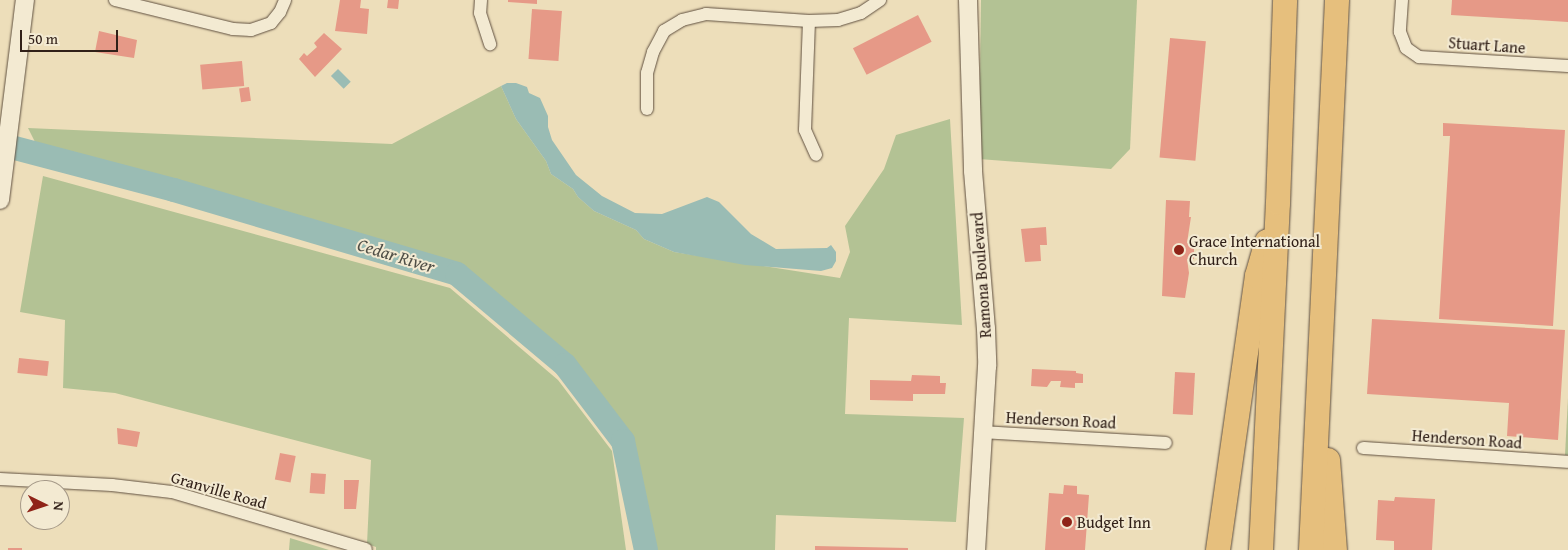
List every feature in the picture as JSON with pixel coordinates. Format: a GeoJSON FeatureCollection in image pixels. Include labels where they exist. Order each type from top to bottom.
{"type":"FeatureCollection","features":[{"type":"Feature","properties":{"kind":"highway"},"geometry":{"type":"LineString","coordinates":[[1261,550],[1278,203],[1285,0]]}},
{"type":"Feature","properties":{"kind":"highway"},"geometry":{"type":"LineString","coordinates":[[1311,550],[1337,0]]}},
{"type":"Feature","properties":{"kind":"highway"},"geometry":{"type":"LineString","coordinates":[[1218,550],[1257,276],[1278,203]]}},
{"type":"Feature","properties":{"kind":"highway"},"geometry":{"type":"LineString","coordinates":[[1322,330],[1335,550]]}},
{"type":"Feature","properties":{"kind":"street"},"geometry":{"type":"LineString","coordinates":[[0,200],[25,0]]}},
{"type":"Feature","properties":{"kind":"street"},"geometry":{"type":"LineString","coordinates":[[115,0],[233,29],[251,30],[271,23],[280,12],[285,0]]}},
{"type":"Feature","properties":{"kind":"street"},"geometry":{"type":"LineString","coordinates":[[481,0],[480,13],[490,44]]}},
{"type":"Feature","properties":{"kind":"street"},"geometry":{"type":"LineString","coordinates":[[647,109],[647,73],[653,52],[664,32],[682,20],[706,14],[809,21],[838,20],[861,13],[880,0]]}},
{"type":"Feature","properties":{"kind":"street","name":"Ramona Boulevard"},"geometry":{"type":"LineString","coordinates":[[968,0],[973,171],[986,328],[983,432],[976,550]]}},
{"type":"Feature","properties":{"kind":"street","name":"Stuart Lane"},"geometry":{"type":"LineString","coordinates":[[1402,0],[1400,32],[1406,48],[1418,57],[1568,66]]}},
{"type":"Feature","properties":{"kind":"street"},"geometry":{"type":"LineString","coordinates":[[809,21],[805,130],[816,155]]}},
{"type":"Feature","properties":{"kind":"street","name":"Henderson Road"},"geometry":{"type":"LineString","coordinates":[[983,432],[1166,443]]}},
{"type":"Feature","properties":{"kind":"street","name":"Henderson Road"},"geometry":{"type":"LineString","coordinates":[[1363,448],[1568,462]]}},
{"type":"Feature","properties":{"kind":"street","name":"Granville Road"},"geometry":{"type":"LineString","coordinates":[[0,479],[112,485],[172,492],[366,549]]}},
{"type":"Feature","properties":{"kind":"green space"},"geometry":{"type":"Polygon","coordinates":[[[981,0],[1137,0],[1130,149],[1111,169],[979,159],[981,0]]]}},
{"type":"Feature","properties":{"kind":"green space"},"geometry":{"type":"Polygon","coordinates":[[[501,86],[516,119],[546,161],[551,174],[573,189],[578,197],[594,211],[636,230],[644,239],[674,252],[840,278],[850,252],[845,226],[884,169],[896,135],[950,119],[962,325],[849,318],[845,414],[964,418],[956,522],[776,515],[775,550],[656,550],[630,438],[571,360],[460,265],[36,144],[28,128],[392,144],[501,86]]]}},
{"type":"Feature","properties":{"kind":"green space"},"geometry":{"type":"Polygon","coordinates":[[[43,176],[450,288],[558,380],[612,451],[626,550],[376,550],[376,547],[367,544],[371,460],[115,393],[63,388],[65,320],[20,312],[43,176]]]}},
{"type":"Feature","properties":{"kind":"green space"},"geometry":{"type":"Polygon","coordinates":[[[1568,398],[1568,455],[1565,455],[1568,398]]]}},
{"type":"Feature","properties":{"kind":"green space"},"geometry":{"type":"Polygon","coordinates":[[[290,538],[329,550],[289,550],[290,538]]]}},
{"type":"Feature","properties":{"kind":"water"},"geometry":{"type":"Polygon","coordinates":[[[338,69],[351,82],[344,89],[331,76],[338,69]]]}},
{"type":"Feature","properties":{"kind":"water"},"geometry":{"type":"Polygon","coordinates":[[[507,83],[516,83],[527,87],[529,93],[540,98],[548,116],[548,127],[552,140],[576,175],[602,196],[635,213],[662,214],[707,197],[719,202],[751,234],[776,249],[827,248],[831,245],[836,252],[836,261],[832,268],[821,271],[745,265],[674,252],[644,239],[636,230],[594,211],[578,197],[573,189],[551,174],[546,161],[516,119],[501,86],[507,83]]]}},
{"type":"Feature","properties":{"kind":"building"},"geometry":{"type":"Polygon","coordinates":[[[340,0],[361,0],[360,8],[369,9],[367,34],[335,31],[340,0]]]}},
{"type":"Feature","properties":{"kind":"building"},"geometry":{"type":"Polygon","coordinates":[[[388,0],[399,0],[398,9],[387,8],[388,0]]]}},
{"type":"Feature","properties":{"kind":"building"},"geometry":{"type":"Polygon","coordinates":[[[508,0],[537,0],[537,4],[508,2],[508,0]]]}},
{"type":"Feature","properties":{"kind":"building"},"geometry":{"type":"Polygon","coordinates":[[[1452,0],[1568,0],[1568,22],[1451,15],[1452,0]]]}},
{"type":"Feature","properties":{"kind":"building"},"geometry":{"type":"Polygon","coordinates":[[[532,9],[562,11],[558,61],[529,59],[532,9]]]}},
{"type":"Feature","properties":{"kind":"building"},"geometry":{"type":"Polygon","coordinates":[[[918,15],[932,42],[867,75],[853,48],[918,15]]]}},
{"type":"Feature","properties":{"kind":"building"},"geometry":{"type":"Polygon","coordinates":[[[99,31],[137,40],[134,58],[95,52],[99,31]]]}},
{"type":"Feature","properties":{"kind":"building"},"geometry":{"type":"Polygon","coordinates":[[[324,33],[342,49],[315,77],[299,59],[304,53],[307,56],[317,47],[314,43],[324,33]]]}},
{"type":"Feature","properties":{"kind":"building"},"geometry":{"type":"Polygon","coordinates":[[[1170,38],[1206,41],[1195,161],[1160,158],[1170,38]]]}},
{"type":"Feature","properties":{"kind":"building"},"geometry":{"type":"Polygon","coordinates":[[[242,61],[244,86],[202,90],[200,65],[242,61]]]}},
{"type":"Feature","properties":{"kind":"building"},"geometry":{"type":"Polygon","coordinates":[[[249,87],[251,101],[241,102],[239,88],[249,87]]]}},
{"type":"Feature","properties":{"kind":"building"},"geometry":{"type":"Polygon","coordinates":[[[1443,123],[1565,130],[1553,326],[1439,319],[1450,136],[1443,136],[1443,123]]]}},
{"type":"Feature","properties":{"kind":"building","name":"Grace International Church"},"geometry":{"type":"Polygon","coordinates":[[[1166,200],[1190,201],[1189,217],[1191,217],[1187,243],[1194,244],[1194,259],[1187,259],[1189,273],[1185,298],[1162,296],[1166,200]]]}},
{"type":"Feature","properties":{"kind":"building"},"geometry":{"type":"Polygon","coordinates":[[[1046,227],[1047,245],[1040,245],[1041,261],[1025,262],[1021,229],[1046,227]]]}},
{"type":"Feature","properties":{"kind":"building"},"geometry":{"type":"Polygon","coordinates":[[[1372,319],[1565,330],[1558,440],[1507,436],[1509,403],[1367,394],[1372,319]]]}},
{"type":"Feature","properties":{"kind":"building"},"geometry":{"type":"Polygon","coordinates":[[[19,358],[49,361],[47,376],[17,373],[19,358]]]}},
{"type":"Feature","properties":{"kind":"building"},"geometry":{"type":"Polygon","coordinates":[[[1032,369],[1076,371],[1076,373],[1083,374],[1083,383],[1075,383],[1075,388],[1060,387],[1061,381],[1051,381],[1047,387],[1031,386],[1032,369]]]}},
{"type":"Feature","properties":{"kind":"building"},"geometry":{"type":"Polygon","coordinates":[[[1175,372],[1195,373],[1193,415],[1173,414],[1175,372]]]}},
{"type":"Feature","properties":{"kind":"building"},"geometry":{"type":"Polygon","coordinates":[[[912,375],[940,376],[940,383],[946,383],[945,394],[913,394],[913,401],[870,400],[870,380],[911,381],[912,375]]]}},
{"type":"Feature","properties":{"kind":"building"},"geometry":{"type":"Polygon","coordinates":[[[117,428],[140,432],[137,447],[118,444],[117,428]]]}},
{"type":"Feature","properties":{"kind":"building"},"geometry":{"type":"Polygon","coordinates":[[[280,453],[296,456],[291,483],[275,480],[280,453]]]}},
{"type":"Feature","properties":{"kind":"building"},"geometry":{"type":"Polygon","coordinates":[[[311,473],[326,474],[325,494],[310,493],[311,473]]]}},
{"type":"Feature","properties":{"kind":"building"},"geometry":{"type":"Polygon","coordinates":[[[344,480],[359,480],[356,509],[344,509],[344,480]]]}},
{"type":"Feature","properties":{"kind":"building","name":"Budget Inn"},"geometry":{"type":"Polygon","coordinates":[[[1064,485],[1077,486],[1077,494],[1089,495],[1085,550],[1045,550],[1049,493],[1063,494],[1064,485]]]}},
{"type":"Feature","properties":{"kind":"building"},"geometry":{"type":"Polygon","coordinates":[[[1395,497],[1435,499],[1432,550],[1394,550],[1394,541],[1376,540],[1378,500],[1394,501],[1395,497]]]}},
{"type":"Feature","properties":{"kind":"building"},"geometry":{"type":"Polygon","coordinates":[[[815,546],[908,548],[908,550],[815,550],[815,546]]]}},
{"type":"Feature","properties":{"kind":"building"},"geometry":{"type":"Polygon","coordinates":[[[8,548],[22,548],[22,550],[8,550],[8,548]]]}},
{"type":"Feature","properties":{"kind":"waterway","name":"Cedar River"},"geometry":{"type":"LineString","coordinates":[[0,144],[174,190],[457,274],[565,365],[623,441],[646,550]]}},
{"type":"Feature","properties":{"kind":"place","name":"Grace International Church"},"geometry":{"type":"Point","coordinates":[1179,250]}},
{"type":"Feature","properties":{"kind":"place","name":"Budget Inn"},"geometry":{"type":"Point","coordinates":[1067,522]}}]}
